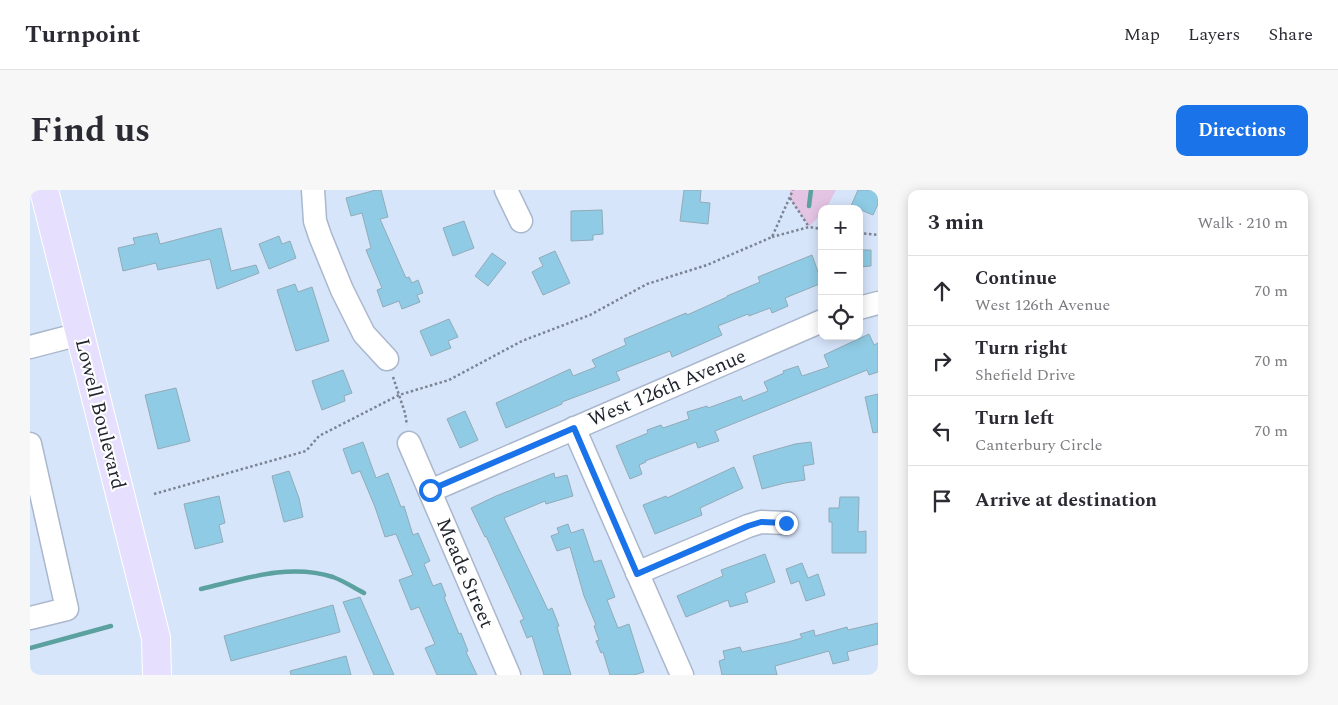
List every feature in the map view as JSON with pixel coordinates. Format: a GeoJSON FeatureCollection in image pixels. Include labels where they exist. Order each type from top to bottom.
{"type":"FeatureCollection","features":[{"type":"Feature","properties":{"kind":"main road","name":"Lowell Boulevard"},"geometry":{"type":"LineString","coordinates":[[44,190],[156,638],[157,675]]}},
{"type":"Feature","properties":{"kind":"main road","name":"Lowell Boulevard"},"geometry":{"type":"LineString","coordinates":[[156,638],[175,675]]}},
{"type":"Feature","properties":{"kind":"street"},"geometry":{"type":"LineString","coordinates":[[313,190],[315,221],[342,290],[364,334],[387,359]]}},
{"type":"Feature","properties":{"kind":"street"},"geometry":{"type":"LineString","coordinates":[[506,190],[521,221]]}},
{"type":"Feature","properties":{"kind":"street"},"geometry":{"type":"LineString","coordinates":[[863,307],[878,303]]}},
{"type":"Feature","properties":{"kind":"street","name":"West 126th Avenue"},"geometry":{"type":"LineString","coordinates":[[430,490],[818,323]]}},
{"type":"Feature","properties":{"kind":"street"},"geometry":{"type":"LineString","coordinates":[[30,347],[80,334]]}},
{"type":"Feature","properties":{"kind":"street"},"geometry":{"type":"LineString","coordinates":[[574,428],[682,675]]}},
{"type":"Feature","properties":{"kind":"street","name":"Meade Street"},"geometry":{"type":"LineString","coordinates":[[409,443],[509,675]]}},
{"type":"Feature","properties":{"kind":"street"},"geometry":{"type":"LineString","coordinates":[[30,444],[67,609],[30,618]]}},
{"type":"Feature","properties":{"kind":"street"},"geometry":{"type":"LineString","coordinates":[[637,574],[748,526],[761,522],[786,523]]}},
{"type":"Feature","properties":{"kind":"path"},"geometry":{"type":"LineString","coordinates":[[772,237],[793,190]]}},
{"type":"Feature","properties":{"kind":"path"},"geometry":{"type":"LineString","coordinates":[[790,198],[809,228]]}},
{"type":"Feature","properties":{"kind":"path"},"geometry":{"type":"LineString","coordinates":[[154,494],[306,451],[319,436],[399,395],[449,380],[522,341],[590,315],[647,284],[707,265],[772,237],[809,228],[818,229]]}},
{"type":"Feature","properties":{"kind":"path"},"geometry":{"type":"LineString","coordinates":[[863,233],[878,235]]}},
{"type":"Feature","properties":{"kind":"path"},"geometry":{"type":"LineString","coordinates":[[387,359],[405,413],[409,443]]}},
{"type":"Feature","properties":{"kind":"shaded area"},"geometry":{"type":"Polygon","coordinates":[[[790,190],[836,190],[828,205],[818,205],[818,217],[809,227],[790,198],[790,190]]]}},
{"type":"Feature","properties":{"kind":"building"},"geometry":{"type":"Polygon","coordinates":[[[381,190],[388,217],[380,219],[406,278],[409,277],[412,283],[418,280],[423,293],[417,295],[420,302],[402,309],[399,301],[383,307],[377,290],[382,288],[366,250],[371,248],[362,213],[351,216],[346,198],[381,190]]]}},
{"type":"Feature","properties":{"kind":"building"},"geometry":{"type":"Polygon","coordinates":[[[684,190],[701,190],[700,202],[710,203],[708,224],[680,221],[684,190]]]}},
{"type":"Feature","properties":{"kind":"building"},"geometry":{"type":"Polygon","coordinates":[[[858,190],[878,190],[878,204],[873,215],[863,211],[863,205],[851,205],[858,190]]]}},
{"type":"Feature","properties":{"kind":"building"},"geometry":{"type":"Polygon","coordinates":[[[602,210],[603,234],[593,235],[593,240],[571,241],[571,211],[602,210]]]}},
{"type":"Feature","properties":{"kind":"building"},"geometry":{"type":"Polygon","coordinates":[[[464,221],[474,248],[453,256],[443,228],[464,221]]]}},
{"type":"Feature","properties":{"kind":"building"},"geometry":{"type":"Polygon","coordinates":[[[221,228],[231,271],[256,265],[259,273],[217,289],[210,259],[158,270],[156,263],[123,271],[118,248],[135,244],[133,238],[157,233],[160,244],[221,228]]]}},
{"type":"Feature","properties":{"kind":"building"},"geometry":{"type":"Polygon","coordinates":[[[279,236],[282,244],[290,241],[296,258],[269,269],[259,244],[279,236]]]}},
{"type":"Feature","properties":{"kind":"building"},"geometry":{"type":"Polygon","coordinates":[[[863,250],[871,250],[871,266],[863,267],[863,250]]]}},
{"type":"Feature","properties":{"kind":"building"},"geometry":{"type":"Polygon","coordinates":[[[555,251],[570,283],[543,295],[532,272],[543,266],[539,258],[555,251]]]}},
{"type":"Feature","properties":{"kind":"building"},"geometry":{"type":"Polygon","coordinates":[[[492,253],[506,263],[488,286],[475,276],[492,253]]]}},
{"type":"Feature","properties":{"kind":"building"},"geometry":{"type":"Polygon","coordinates":[[[812,255],[818,272],[818,285],[785,298],[788,306],[772,313],[770,308],[749,316],[748,314],[718,326],[722,335],[672,357],[670,351],[616,372],[620,380],[562,402],[562,404],[506,428],[496,403],[570,369],[573,376],[596,367],[592,360],[626,345],[624,339],[686,313],[687,315],[760,282],[758,277],[812,255]]]}},
{"type":"Feature","properties":{"kind":"building"},"geometry":{"type":"Polygon","coordinates":[[[295,284],[298,292],[312,287],[329,341],[296,351],[277,290],[295,284]]]}},
{"type":"Feature","properties":{"kind":"building"},"geometry":{"type":"Polygon","coordinates":[[[449,319],[458,337],[448,341],[451,348],[431,356],[420,331],[449,319]]]}},
{"type":"Feature","properties":{"kind":"building"},"geometry":{"type":"Polygon","coordinates":[[[869,334],[874,345],[878,343],[878,372],[869,375],[867,370],[715,431],[719,441],[698,448],[696,442],[645,461],[639,465],[642,474],[630,479],[616,446],[648,433],[647,430],[661,425],[663,428],[689,419],[687,412],[707,406],[708,408],[741,396],[743,401],[768,391],[764,382],[784,373],[783,371],[798,366],[802,376],[829,367],[824,355],[856,340],[863,340],[863,337],[869,334]]]}},
{"type":"Feature","properties":{"kind":"building"},"geometry":{"type":"Polygon","coordinates":[[[343,370],[352,393],[344,396],[345,401],[322,410],[312,381],[343,370]]]}},
{"type":"Feature","properties":{"kind":"building"},"geometry":{"type":"Polygon","coordinates":[[[176,388],[190,441],[158,449],[145,395],[176,388]]]}},
{"type":"Feature","properties":{"kind":"building"},"geometry":{"type":"Polygon","coordinates":[[[878,394],[878,432],[873,433],[865,397],[878,394]]]}},
{"type":"Feature","properties":{"kind":"building"},"geometry":{"type":"Polygon","coordinates":[[[465,411],[478,440],[460,448],[447,419],[465,411]]]}},
{"type":"Feature","properties":{"kind":"building"},"geometry":{"type":"Polygon","coordinates":[[[363,442],[376,478],[388,473],[401,507],[404,506],[413,535],[418,533],[430,561],[424,564],[433,586],[441,583],[446,596],[444,597],[459,634],[461,633],[468,651],[466,652],[477,675],[437,675],[425,648],[435,644],[419,607],[411,610],[399,580],[413,575],[396,534],[385,537],[360,471],[352,474],[343,449],[363,442]]]}},
{"type":"Feature","properties":{"kind":"building"},"geometry":{"type":"Polygon","coordinates":[[[811,442],[814,464],[803,466],[805,480],[762,489],[753,456],[795,444],[811,442]]]}},
{"type":"Feature","properties":{"kind":"building"},"geometry":{"type":"Polygon","coordinates":[[[734,467],[743,488],[700,508],[702,515],[655,534],[643,505],[666,496],[667,498],[734,467]]]}},
{"type":"Feature","properties":{"kind":"building"},"geometry":{"type":"Polygon","coordinates":[[[289,471],[299,498],[303,517],[284,522],[272,476],[289,471]]]}},
{"type":"Feature","properties":{"kind":"building"},"geometry":{"type":"Polygon","coordinates":[[[554,473],[555,478],[567,475],[573,496],[546,504],[545,501],[504,518],[548,610],[552,608],[559,626],[557,627],[571,675],[544,675],[532,636],[527,638],[520,621],[524,619],[471,508],[554,473]]]}},
{"type":"Feature","properties":{"kind":"building"},"geometry":{"type":"Polygon","coordinates":[[[219,496],[225,523],[219,525],[223,542],[195,549],[184,504],[219,496]]]}},
{"type":"Feature","properties":{"kind":"building"},"geometry":{"type":"Polygon","coordinates":[[[840,497],[859,497],[858,532],[866,531],[866,553],[832,553],[832,522],[829,522],[829,508],[839,508],[840,497]]]}},
{"type":"Feature","properties":{"kind":"building"},"geometry":{"type":"Polygon","coordinates":[[[568,524],[571,533],[583,529],[594,562],[601,560],[615,597],[607,600],[618,628],[629,624],[644,672],[634,675],[610,675],[603,652],[601,653],[596,641],[599,640],[594,626],[596,625],[584,596],[570,547],[557,551],[551,536],[559,533],[557,528],[568,524]]]}},
{"type":"Feature","properties":{"kind":"building"},"geometry":{"type":"Polygon","coordinates":[[[765,554],[775,582],[745,593],[748,602],[730,607],[728,600],[686,617],[677,596],[723,576],[721,570],[765,554]]]}},
{"type":"Feature","properties":{"kind":"building"},"geometry":{"type":"Polygon","coordinates":[[[802,563],[808,578],[818,574],[825,595],[806,601],[799,581],[791,584],[786,569],[802,563]]]}},
{"type":"Feature","properties":{"kind":"building"},"geometry":{"type":"Polygon","coordinates":[[[360,597],[394,675],[374,675],[343,602],[360,597]]]}},
{"type":"Feature","properties":{"kind":"building"},"geometry":{"type":"Polygon","coordinates":[[[333,605],[340,632],[231,661],[224,636],[333,605]]]}},
{"type":"Feature","properties":{"kind":"building"},"geometry":{"type":"Polygon","coordinates":[[[878,623],[878,644],[847,652],[849,660],[833,664],[829,651],[775,666],[777,675],[722,675],[719,661],[725,659],[723,651],[740,647],[742,652],[788,642],[802,638],[800,634],[814,630],[815,636],[847,627],[848,630],[878,623]]]}},
{"type":"Feature","properties":{"kind":"building"},"geometry":{"type":"Polygon","coordinates":[[[346,656],[351,675],[291,675],[290,671],[346,656]]]}},
{"type":"Feature","properties":{"kind":"waterway"},"geometry":{"type":"LineString","coordinates":[[809,206],[811,190]]}},
{"type":"Feature","properties":{"kind":"waterway"},"geometry":{"type":"LineString","coordinates":[[201,589],[267,574],[300,572],[333,577],[364,593]]}},
{"type":"Feature","properties":{"kind":"waterway"},"geometry":{"type":"LineString","coordinates":[[30,648],[111,626]]}},
{"type":"Feature","properties":{"kind":"route"},"geometry":{"type":"LineString","coordinates":[[430,490],[574,428],[637,574],[748,526],[761,522],[786,523]]}}]}
